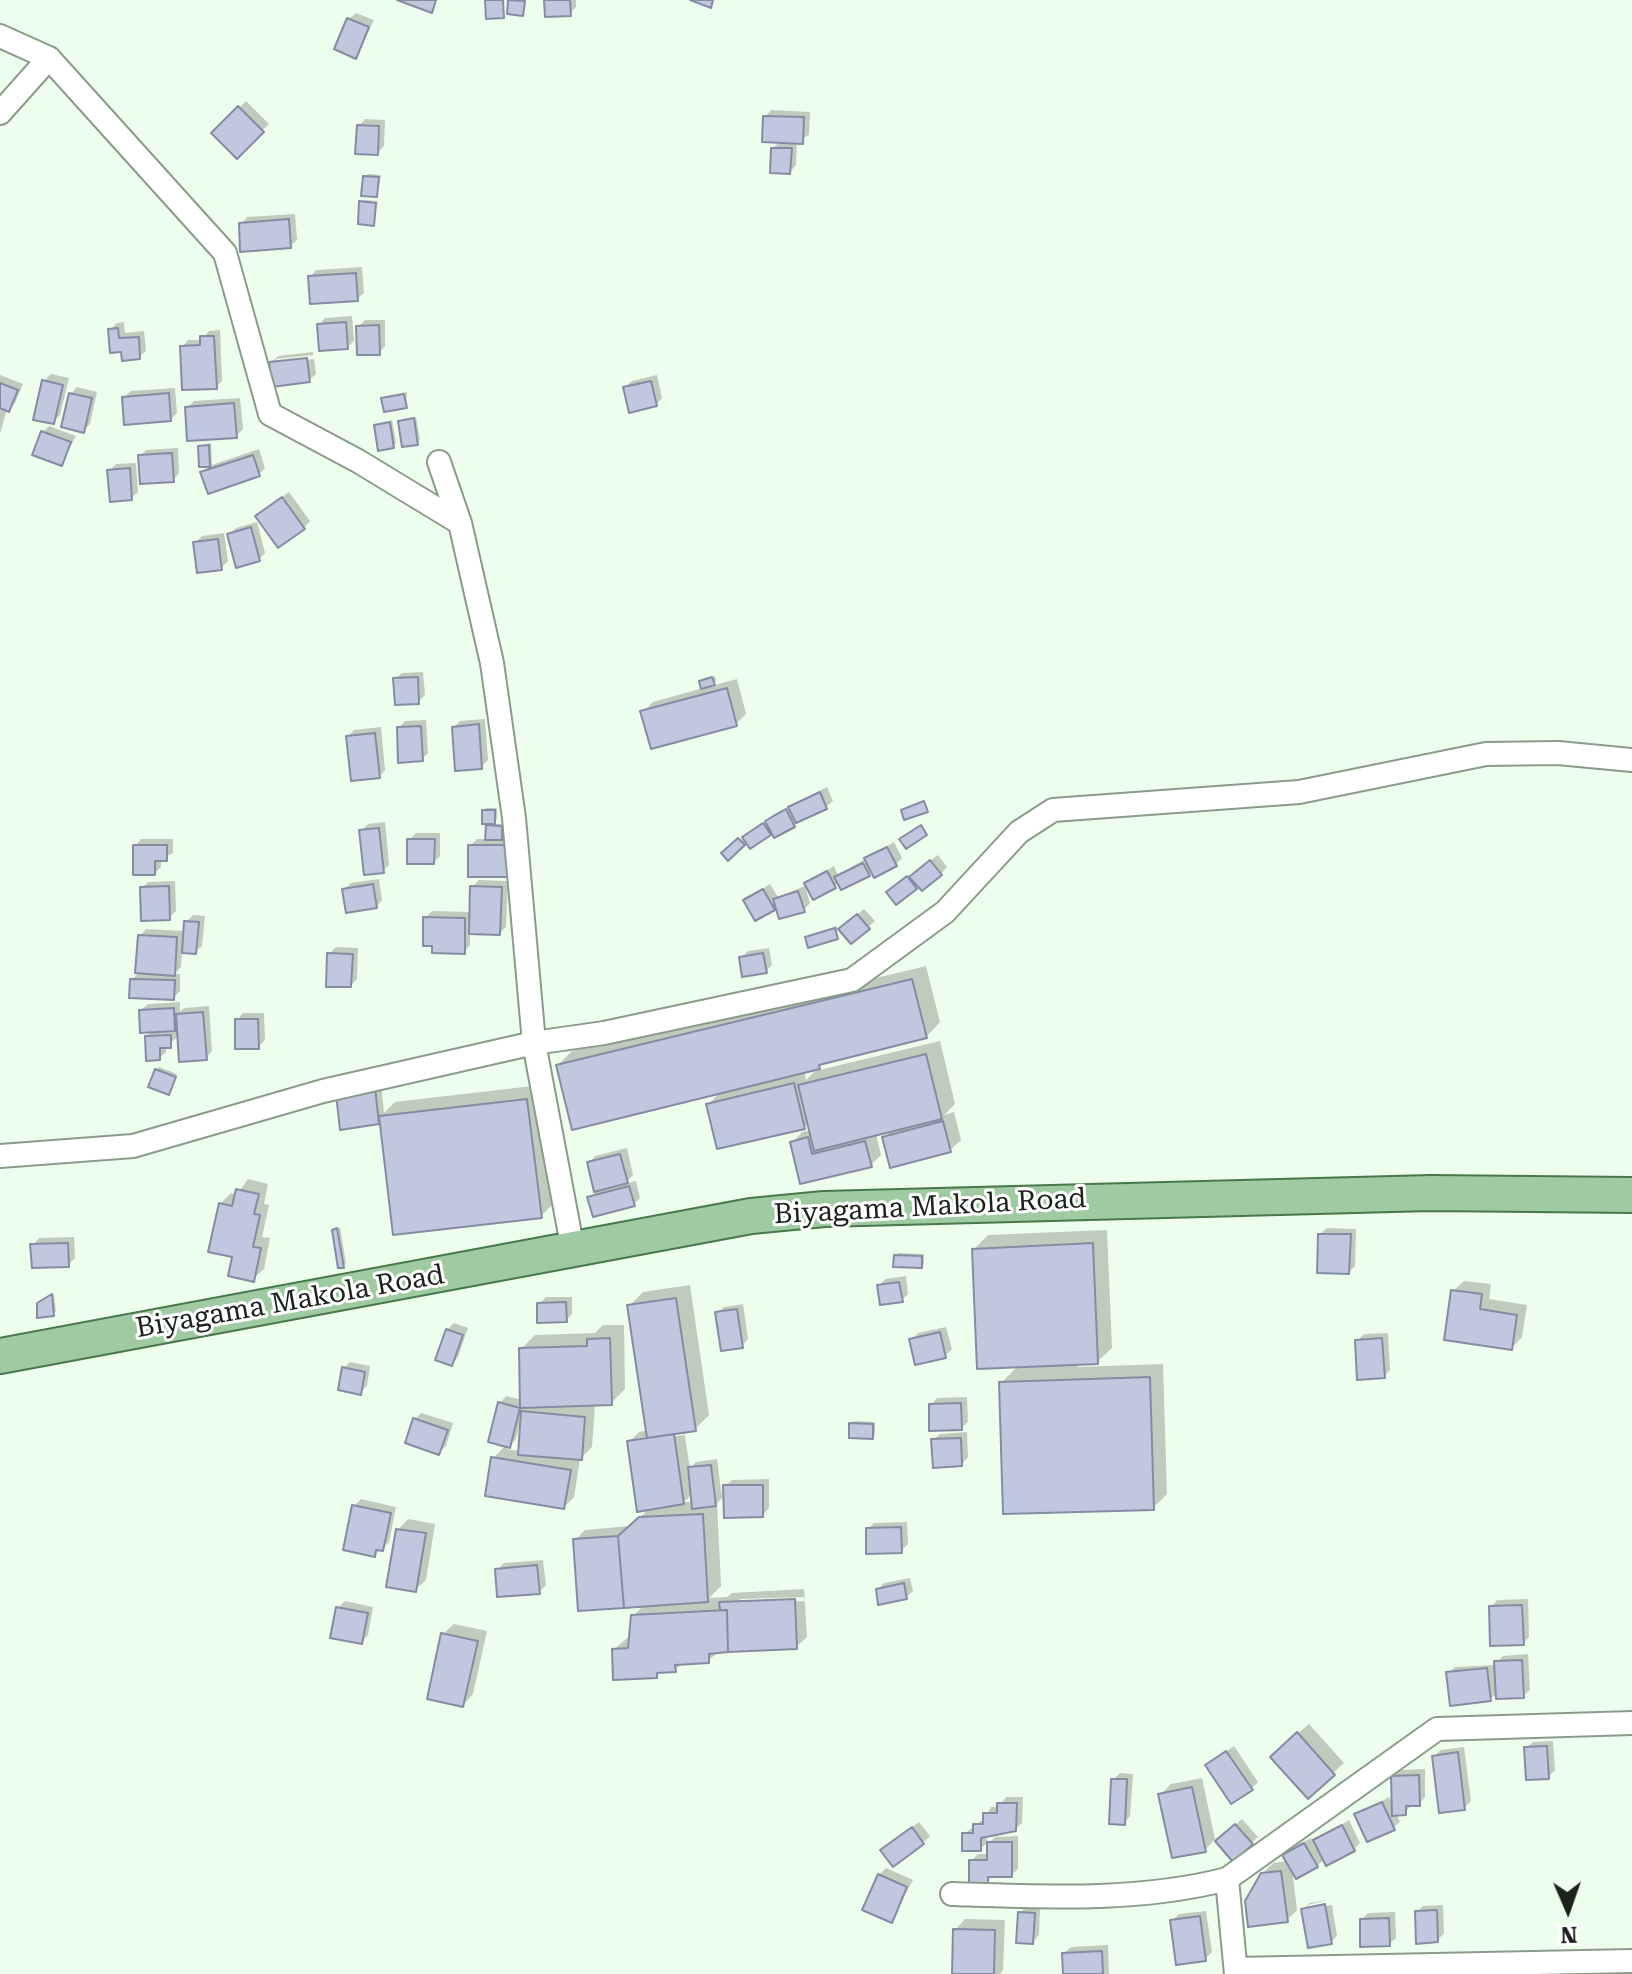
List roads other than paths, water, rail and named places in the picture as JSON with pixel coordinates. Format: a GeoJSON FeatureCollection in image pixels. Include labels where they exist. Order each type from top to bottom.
{"type":"FeatureCollection","features":[{"type":"Feature","properties":{"kind":"main road","name":"Biyagama Makola Road"},"geometry":{"type":"LineString","coordinates":[[0,1356],[751,1216],[865,1205],[1416,1193],[1632,1195]]}},
{"type":"Feature","properties":{"kind":"street"},"geometry":{"type":"LineString","coordinates":[[0,36],[49,58],[225,253],[270,414],[358,461],[460,523]]}},
{"type":"Feature","properties":{"kind":"street"},"geometry":{"type":"LineString","coordinates":[[0,113],[49,58]]}},
{"type":"Feature","properties":{"kind":"street"},"geometry":{"type":"LineString","coordinates":[[439,462],[460,523],[492,663],[514,818],[534,1043],[573,1250]]}},
{"type":"Feature","properties":{"kind":"street"},"geometry":{"type":"LineString","coordinates":[[0,1156],[133,1146],[323,1091],[534,1043],[604,1033],[852,980],[945,912],[1019,832],[1053,810],[1299,792],[1486,754],[1558,753],[1632,760]]}},
{"type":"Feature","properties":{"kind":"street"},"geometry":{"type":"LineString","coordinates":[[952,1894],[1115,1895],[1183,1891],[1227,1879],[1437,1729],[1632,1723]]}},
{"type":"Feature","properties":{"kind":"street"},"geometry":{"type":"LineString","coordinates":[[1227,1879],[1236,1972],[1593,1968],[1632,1961]]}}]}
